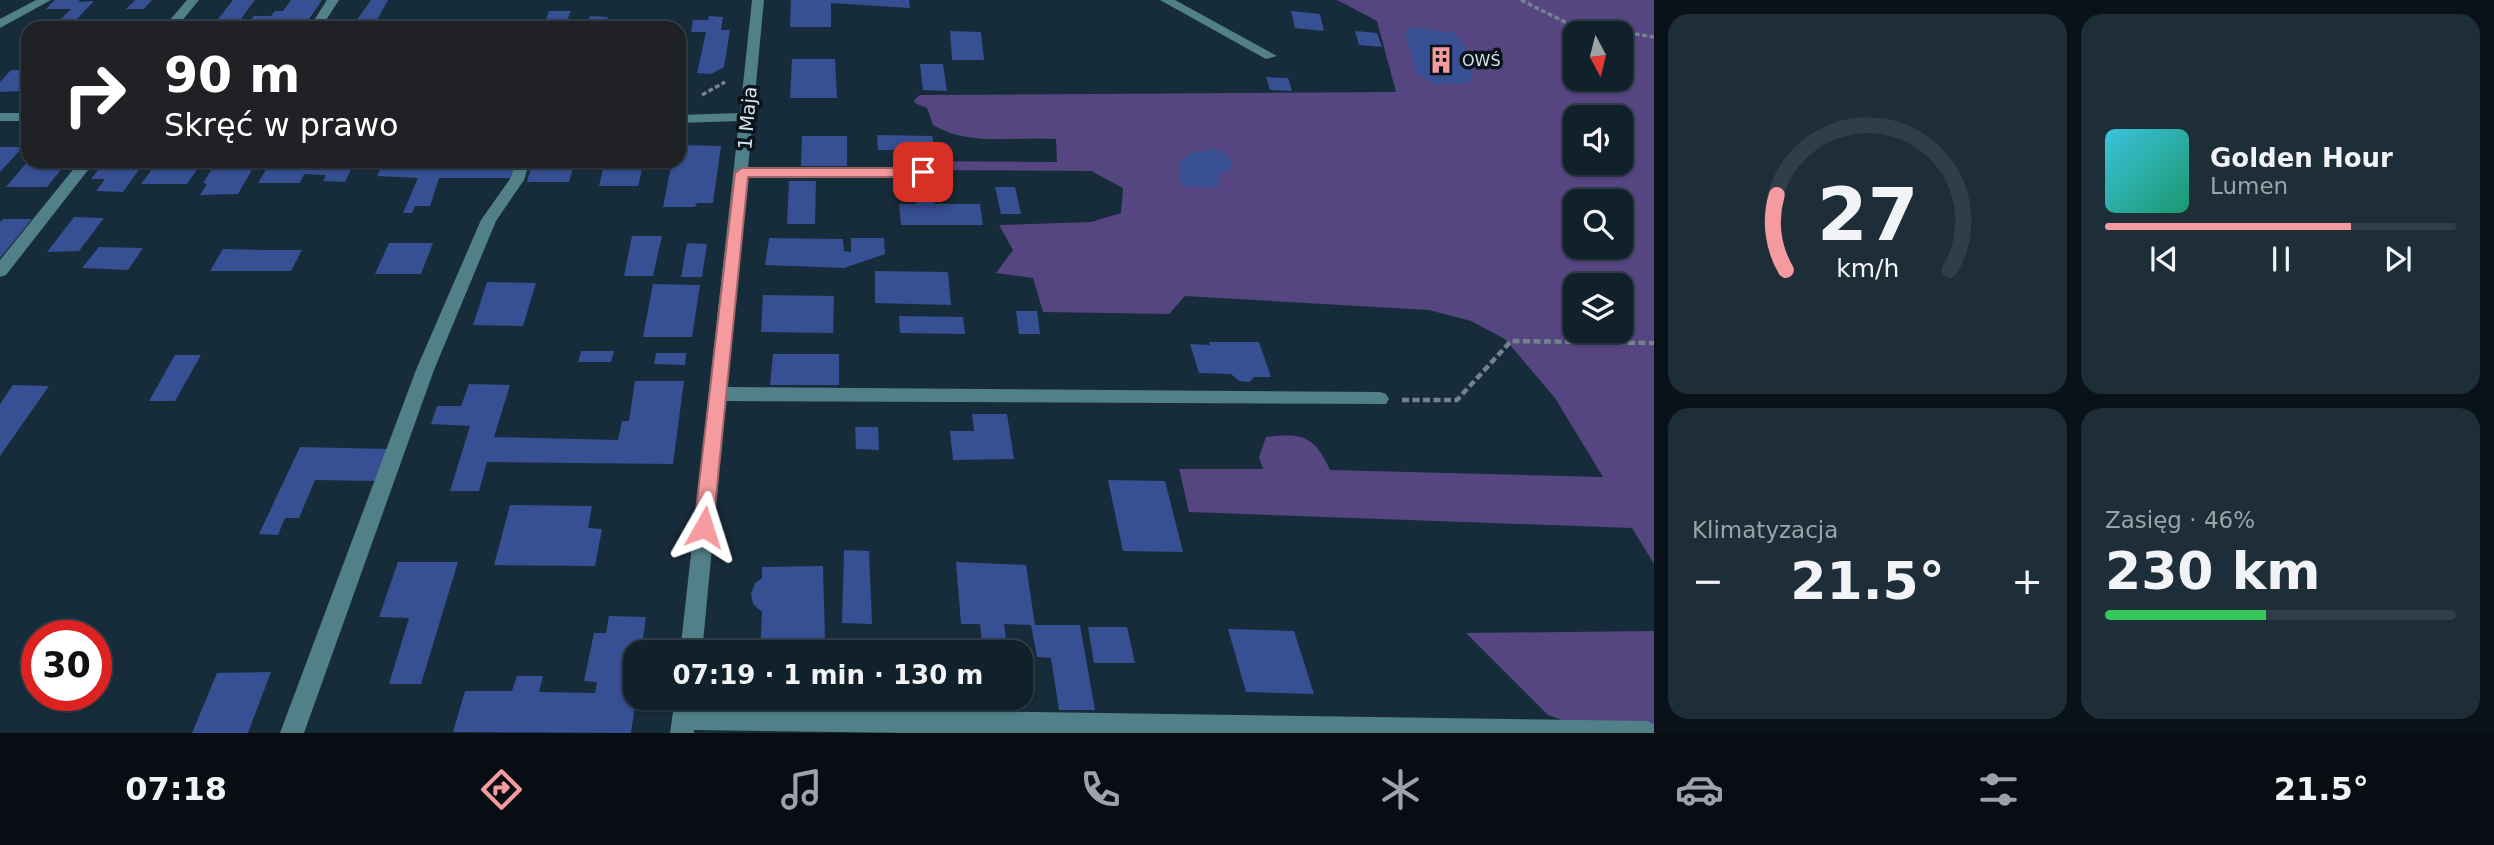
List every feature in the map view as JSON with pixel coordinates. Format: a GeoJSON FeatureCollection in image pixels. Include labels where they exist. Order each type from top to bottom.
{"type":"FeatureCollection","features":[{"type":"Feature","properties":{"kind":"street"},"geometry":{"type":"LineString","coordinates":[[0,24],[46,0]]}},
{"type":"Feature","properties":{"kind":"street"},"geometry":{"type":"LineString","coordinates":[[175,21],[193,0]]}},
{"type":"Feature","properties":{"kind":"street"},"geometry":{"type":"LineString","coordinates":[[320,21],[333,0]]}},
{"type":"Feature","properties":{"kind":"street","name":"1 Maja"},"geometry":{"type":"LineString","coordinates":[[692,640],[758,0]]}},
{"type":"Feature","properties":{"kind":"street"},"geometry":{"type":"LineString","coordinates":[[1166,0],[1271,56]]}},
{"type":"Feature","properties":{"kind":"street"},"geometry":{"type":"LineString","coordinates":[[0,117],[21,117]]}},
{"type":"Feature","properties":{"kind":"street"},"geometry":{"type":"LineString","coordinates":[[686,119],[747,117]]}},
{"type":"Feature","properties":{"kind":"street"},"geometry":{"type":"LineString","coordinates":[[0,271],[82,168]]}},
{"type":"Feature","properties":{"kind":"street"},"geometry":{"type":"LineString","coordinates":[[292,733],[425,370],[489,220],[517,180],[521,168]]}},
{"type":"Feature","properties":{"kind":"street"},"geometry":{"type":"LineString","coordinates":[[742,173],[923,172]]}},
{"type":"Feature","properties":{"kind":"street"},"geometry":{"type":"LineString","coordinates":[[718,394],[1381,399]]}},
{"type":"Feature","properties":{"kind":"street"},"geometry":{"type":"LineString","coordinates":[[684,717],[1647,733]]}},
{"type":"Feature","properties":{"kind":"path"},"geometry":{"type":"LineString","coordinates":[[1521,0],[1567,23],[1654,37]]}},
{"type":"Feature","properties":{"kind":"path"},"geometry":{"type":"LineString","coordinates":[[694,99],[719,87],[733,74]]}},
{"type":"Feature","properties":{"kind":"path"},"geometry":{"type":"LineString","coordinates":[[1381,399],[1457,400],[1511,341],[1654,343]]}},
{"type":"Feature","properties":{"kind":"shaded area"},"geometry":{"type":"Polygon","coordinates":[[[1337,0],[1654,0],[1654,564],[1632,528],[1189,512],[1179,469],[1263,469],[1259,457],[1266,437],[1298,436],[1306,439],[1318,450],[1330,470],[1603,477],[1555,398],[1505,339],[1471,321],[1429,310],[1185,296],[1169,314],[1043,312],[1033,278],[996,273],[1013,250],[999,225],[1091,222],[1121,213],[1123,188],[1091,171],[927,170],[928,161],[1057,162],[1056,139],[977,138],[947,132],[933,125],[927,108],[914,100],[920,95],[1396,92],[1377,21],[1337,0]]]}},
{"type":"Feature","properties":{"kind":"shaded area"},"geometry":{"type":"Polygon","coordinates":[[[1654,631],[1654,726],[1582,727],[1548,715],[1466,633],[1654,631]]]}},
{"type":"Feature","properties":{"kind":"building"},"geometry":{"type":"Polygon","coordinates":[[[55,0],[94,1],[75,21],[59,21],[71,9],[46,9],[55,0]]]}},
{"type":"Feature","properties":{"kind":"building"},"geometry":{"type":"Polygon","coordinates":[[[135,0],[152,0],[144,9],[126,9],[135,0]]]}},
{"type":"Feature","properties":{"kind":"building"},"geometry":{"type":"Polygon","coordinates":[[[233,0],[255,0],[239,21],[216,21],[233,0]]]}},
{"type":"Feature","properties":{"kind":"building"},"geometry":{"type":"Polygon","coordinates":[[[291,0],[322,0],[308,21],[250,21],[254,16],[271,16],[275,11],[283,11],[291,0]]]}},
{"type":"Feature","properties":{"kind":"building"},"geometry":{"type":"Polygon","coordinates":[[[371,0],[388,0],[377,20],[357,20],[371,0]]]}},
{"type":"Feature","properties":{"kind":"building"},"geometry":{"type":"Polygon","coordinates":[[[791,0],[909,0],[910,8],[831,3],[831,27],[790,27],[791,0]]]}},
{"type":"Feature","properties":{"kind":"building"},"geometry":{"type":"Polygon","coordinates":[[[549,11],[571,11],[567,21],[545,21],[549,11]]]}},
{"type":"Feature","properties":{"kind":"building"},"geometry":{"type":"Polygon","coordinates":[[[1291,11],[1320,14],[1324,31],[1295,28],[1291,11]]]}},
{"type":"Feature","properties":{"kind":"building"},"geometry":{"type":"Polygon","coordinates":[[[590,16],[608,17],[607,21],[588,21],[590,16]]]}},
{"type":"Feature","properties":{"kind":"building"},"geometry":{"type":"Polygon","coordinates":[[[709,16],[723,17],[721,30],[730,30],[724,67],[711,74],[697,73],[706,32],[691,32],[693,20],[708,20],[709,16]]]}},
{"type":"Feature","properties":{"kind":"building","name":"OWŚ"},"geometry":{"type":"Polygon","coordinates":[[[1413,27],[1454,33],[1465,47],[1473,72],[1469,83],[1435,84],[1416,73],[1405,32],[1413,27]]]}},
{"type":"Feature","properties":{"kind":"building"},"geometry":{"type":"Polygon","coordinates":[[[950,31],[981,32],[984,60],[952,60],[950,31]]]}},
{"type":"Feature","properties":{"kind":"building"},"geometry":{"type":"Polygon","coordinates":[[[1355,31],[1377,33],[1382,47],[1359,45],[1355,31]]]}},
{"type":"Feature","properties":{"kind":"building"},"geometry":{"type":"Polygon","coordinates":[[[792,59],[835,59],[837,98],[790,98],[792,59]]]}},
{"type":"Feature","properties":{"kind":"building"},"geometry":{"type":"Polygon","coordinates":[[[920,64],[943,64],[947,91],[923,90],[920,64]]]}},
{"type":"Feature","properties":{"kind":"building"},"geometry":{"type":"Polygon","coordinates":[[[11,70],[21,70],[21,91],[0,92],[0,82],[11,70]]]}},
{"type":"Feature","properties":{"kind":"building"},"geometry":{"type":"Polygon","coordinates":[[[1266,77],[1288,78],[1292,91],[1270,90],[1266,77]]]}},
{"type":"Feature","properties":{"kind":"building"},"geometry":{"type":"Polygon","coordinates":[[[877,135],[932,136],[935,150],[878,150],[877,135]]]}},
{"type":"Feature","properties":{"kind":"building"},"geometry":{"type":"Polygon","coordinates":[[[802,136],[847,136],[847,166],[801,166],[802,136]]]}},
{"type":"Feature","properties":{"kind":"building"},"geometry":{"type":"Polygon","coordinates":[[[686,145],[721,146],[713,203],[697,203],[695,207],[663,207],[671,168],[686,168],[686,145]]]}},
{"type":"Feature","properties":{"kind":"building"},"geometry":{"type":"Polygon","coordinates":[[[0,147],[21,147],[21,149],[0,172],[0,147]]]}},
{"type":"Feature","properties":{"kind":"building"},"geometry":{"type":"Polygon","coordinates":[[[1213,149],[1225,153],[1232,164],[1230,170],[1219,173],[1218,188],[1184,186],[1179,182],[1179,163],[1191,153],[1213,149]]]}},
{"type":"Feature","properties":{"kind":"building"},"geometry":{"type":"Polygon","coordinates":[[[22,168],[62,168],[47,187],[6,187],[22,168]]]}},
{"type":"Feature","properties":{"kind":"building"},"geometry":{"type":"Polygon","coordinates":[[[140,168],[123,192],[96,191],[105,179],[91,179],[99,169],[140,168]]]}},
{"type":"Feature","properties":{"kind":"building"},"geometry":{"type":"Polygon","coordinates":[[[153,168],[198,168],[187,184],[141,184],[153,168]]]}},
{"type":"Feature","properties":{"kind":"building"},"geometry":{"type":"Polygon","coordinates":[[[213,168],[253,168],[238,194],[200,195],[207,184],[203,183],[213,168]]]}},
{"type":"Feature","properties":{"kind":"building"},"geometry":{"type":"Polygon","coordinates":[[[267,168],[352,168],[345,182],[323,181],[326,175],[304,174],[300,183],[258,183],[267,168]]]}},
{"type":"Feature","properties":{"kind":"building"},"geometry":{"type":"Polygon","coordinates":[[[381,168],[514,168],[510,178],[439,178],[430,206],[415,206],[412,213],[403,213],[418,178],[377,176],[381,168]]]}},
{"type":"Feature","properties":{"kind":"building"},"geometry":{"type":"Polygon","coordinates":[[[531,168],[573,168],[569,182],[527,182],[531,168]]]}},
{"type":"Feature","properties":{"kind":"building"},"geometry":{"type":"Polygon","coordinates":[[[603,168],[642,168],[638,186],[599,186],[603,168]]]}},
{"type":"Feature","properties":{"kind":"building"},"geometry":{"type":"Polygon","coordinates":[[[789,181],[816,181],[815,224],[787,224],[789,181]]]}},
{"type":"Feature","properties":{"kind":"building"},"geometry":{"type":"Polygon","coordinates":[[[995,187],[1015,187],[1021,214],[1001,214],[995,187]]]}},
{"type":"Feature","properties":{"kind":"building"},"geometry":{"type":"Polygon","coordinates":[[[915,195],[933,195],[935,204],[980,204],[983,225],[901,225],[899,204],[916,204],[915,195]]]}},
{"type":"Feature","properties":{"kind":"building"},"geometry":{"type":"Polygon","coordinates":[[[74,217],[104,218],[79,251],[47,252],[74,217]]]}},
{"type":"Feature","properties":{"kind":"building"},"geometry":{"type":"Polygon","coordinates":[[[3,219],[32,219],[0,258],[0,222],[3,219]]]}},
{"type":"Feature","properties":{"kind":"building"},"geometry":{"type":"Polygon","coordinates":[[[632,236],[662,236],[653,276],[624,276],[632,236]]]}},
{"type":"Feature","properties":{"kind":"building"},"geometry":{"type":"Polygon","coordinates":[[[769,238],[843,239],[844,251],[851,252],[851,238],[884,238],[885,254],[844,268],[765,265],[769,238]]]}},
{"type":"Feature","properties":{"kind":"building"},"geometry":{"type":"Polygon","coordinates":[[[389,243],[433,243],[421,274],[375,274],[389,243]]]}},
{"type":"Feature","properties":{"kind":"building"},"geometry":{"type":"Polygon","coordinates":[[[687,243],[707,244],[702,277],[681,277],[687,243]]]}},
{"type":"Feature","properties":{"kind":"building"},"geometry":{"type":"Polygon","coordinates":[[[99,247],[143,248],[128,270],[82,268],[99,247]]]}},
{"type":"Feature","properties":{"kind":"building"},"geometry":{"type":"Polygon","coordinates":[[[223,249],[302,250],[291,271],[210,271],[223,249]]]}},
{"type":"Feature","properties":{"kind":"building"},"geometry":{"type":"Polygon","coordinates":[[[875,271],[948,272],[951,305],[875,303],[875,271]]]}},
{"type":"Feature","properties":{"kind":"building"},"geometry":{"type":"Polygon","coordinates":[[[487,282],[536,283],[523,326],[473,325],[487,282]]]}},
{"type":"Feature","properties":{"kind":"building"},"geometry":{"type":"Polygon","coordinates":[[[653,284],[700,285],[692,337],[643,337],[653,284]]]}},
{"type":"Feature","properties":{"kind":"building"},"geometry":{"type":"Polygon","coordinates":[[[763,295],[834,296],[833,333],[761,332],[763,295]]]}},
{"type":"Feature","properties":{"kind":"building"},"geometry":{"type":"Polygon","coordinates":[[[1016,311],[1037,311],[1040,334],[1019,334],[1016,311]]]}},
{"type":"Feature","properties":{"kind":"building"},"geometry":{"type":"Polygon","coordinates":[[[899,316],[963,317],[965,334],[900,333],[899,316]]]}},
{"type":"Feature","properties":{"kind":"building"},"geometry":{"type":"Polygon","coordinates":[[[1209,342],[1259,342],[1271,377],[1254,377],[1250,382],[1239,381],[1231,374],[1199,373],[1190,344],[1210,345],[1209,342]]]}},
{"type":"Feature","properties":{"kind":"building"},"geometry":{"type":"Polygon","coordinates":[[[581,351],[614,351],[611,362],[578,362],[581,351]]]}},
{"type":"Feature","properties":{"kind":"building"},"geometry":{"type":"Polygon","coordinates":[[[656,353],[686,353],[685,365],[654,364],[656,353]]]}},
{"type":"Feature","properties":{"kind":"building"},"geometry":{"type":"Polygon","coordinates":[[[773,354],[839,354],[839,385],[770,385],[773,354]]]}},
{"type":"Feature","properties":{"kind":"building"},"geometry":{"type":"Polygon","coordinates":[[[175,355],[201,355],[175,401],[149,401],[175,355]]]}},
{"type":"Feature","properties":{"kind":"building"},"geometry":{"type":"Polygon","coordinates":[[[635,381],[684,381],[673,464],[487,462],[479,491],[450,491],[470,426],[431,424],[437,406],[461,406],[469,384],[510,385],[494,437],[618,440],[622,421],[629,421],[635,381]]]}},
{"type":"Feature","properties":{"kind":"building"},"geometry":{"type":"Polygon","coordinates":[[[13,385],[49,386],[0,456],[0,404],[13,385]]]}},
{"type":"Feature","properties":{"kind":"building"},"geometry":{"type":"Polygon","coordinates":[[[972,414],[1007,414],[1014,459],[953,460],[950,431],[974,431],[972,414]]]}},
{"type":"Feature","properties":{"kind":"building"},"geometry":{"type":"Polygon","coordinates":[[[855,427],[878,427],[879,450],[856,449],[855,427]]]}},
{"type":"Feature","properties":{"kind":"building"},"geometry":{"type":"Polygon","coordinates":[[[300,447],[388,449],[375,481],[315,480],[299,518],[285,518],[278,535],[259,534],[300,447]]]}},
{"type":"Feature","properties":{"kind":"building"},"geometry":{"type":"Polygon","coordinates":[[[1108,480],[1165,481],[1183,552],[1123,551],[1108,480]]]}},
{"type":"Feature","properties":{"kind":"building"},"geometry":{"type":"Polygon","coordinates":[[[510,505],[592,506],[588,528],[602,529],[595,566],[494,565],[510,505]]]}},
{"type":"Feature","properties":{"kind":"building"},"geometry":{"type":"Polygon","coordinates":[[[844,550],[869,551],[872,624],[842,623],[844,550]]]}},
{"type":"Feature","properties":{"kind":"building"},"geometry":{"type":"Polygon","coordinates":[[[398,562],[458,562],[421,684],[389,684],[409,618],[379,617],[398,562]]]}},
{"type":"Feature","properties":{"kind":"building"},"geometry":{"type":"Polygon","coordinates":[[[956,562],[1026,565],[1035,625],[1080,625],[1095,710],[1059,710],[1051,658],[1037,657],[1031,625],[1004,624],[1006,640],[982,640],[980,624],[961,624],[956,562]]]}},
{"type":"Feature","properties":{"kind":"building"},"geometry":{"type":"Polygon","coordinates":[[[823,566],[825,640],[761,640],[762,612],[753,604],[751,594],[755,583],[762,578],[762,567],[823,566]]]}},
{"type":"Feature","properties":{"kind":"building"},"geometry":{"type":"Polygon","coordinates":[[[609,616],[646,617],[643,640],[623,640],[623,710],[634,710],[631,733],[453,732],[465,691],[512,691],[517,676],[543,676],[539,692],[595,693],[597,682],[584,681],[594,633],[606,633],[609,616]]]}},
{"type":"Feature","properties":{"kind":"building"},"geometry":{"type":"Polygon","coordinates":[[[1088,627],[1127,627],[1135,663],[1094,663],[1088,627]]]}},
{"type":"Feature","properties":{"kind":"building"},"geometry":{"type":"Polygon","coordinates":[[[1228,629],[1294,631],[1314,694],[1246,692],[1228,629]]]}},
{"type":"Feature","properties":{"kind":"building"},"geometry":{"type":"Polygon","coordinates":[[[271,672],[248,733],[192,733],[217,673],[271,672]]]}},
{"type":"Feature","properties":{"kind":"place","name":"OWŚ"},"geometry":{"type":"Point","coordinates":[1441,60]}},
{"type":"Feature","properties":{"kind":"route"},"geometry":{"type":"LineString","coordinates":[[704,527],[742,173],[923,172]]}}]}
